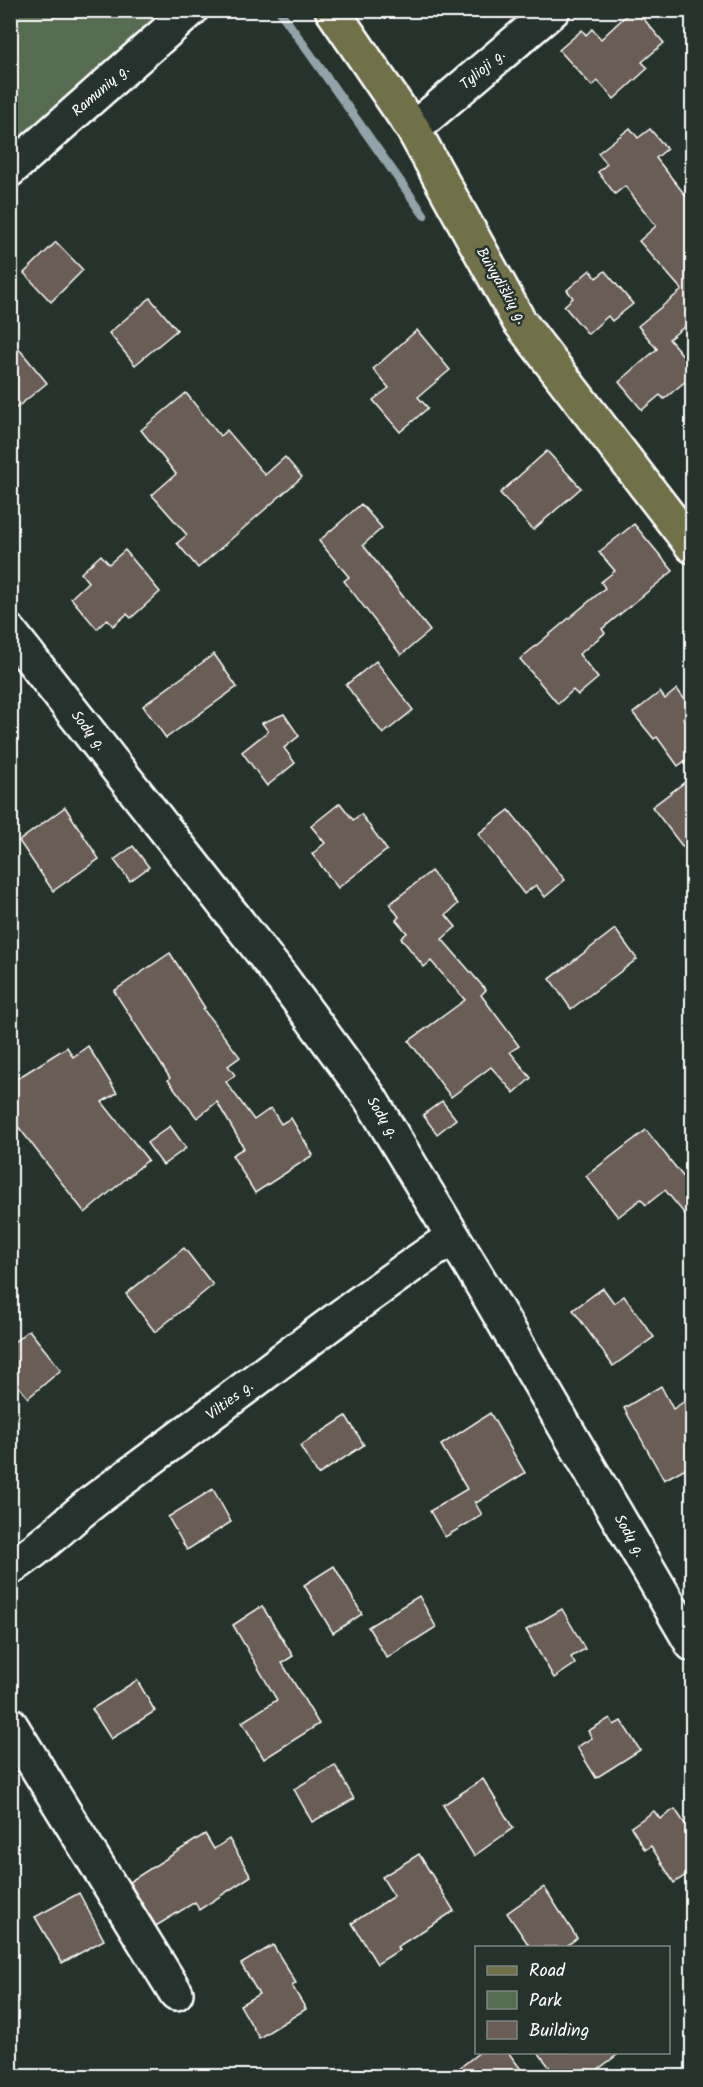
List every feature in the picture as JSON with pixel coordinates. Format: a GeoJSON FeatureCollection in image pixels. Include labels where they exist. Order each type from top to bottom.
{"type":"FeatureCollection","features":[{"type":"Feature","properties":{"kind":"main road","name":"Buivydiškių g."},"geometry":{"type":"LineString","coordinates":[[332,10],[413,129],[519,321],[693,546]]}},
{"type":"Feature","properties":{"kind":"street","name":"Ramunių g."},"geometry":{"type":"LineString","coordinates":[[10,170],[191,10]]}},
{"type":"Feature","properties":{"kind":"street","name":"Tylioji g."},"geometry":{"type":"LineString","coordinates":[[413,129],[554,10]]}},
{"type":"Feature","properties":{"kind":"street","name":"Sodų g."},"geometry":{"type":"LineString","coordinates":[[10,632],[282,978],[363,1089],[419,1178],[693,1644]]}},
{"type":"Feature","properties":{"kind":"street","name":"Vilties g."},"geometry":{"type":"LineString","coordinates":[[10,1568],[29,1557],[75,1514],[215,1412],[285,1357],[453,1237]]}},
{"type":"Feature","properties":{"kind":"street"},"geometry":{"type":"LineString","coordinates":[[10,1724],[176,1993]]}},
{"type":"Feature","properties":{"kind":"green space"},"geometry":{"type":"Polygon","coordinates":[[[11,11],[167,11],[11,152],[11,11]]]}},
{"type":"Feature","properties":{"kind":"building"},"geometry":{"type":"Polygon","coordinates":[[[632,10],[636,10],[664,43],[642,62],[648,68],[614,99],[598,81],[592,86],[559,50],[582,30],[586,35],[592,29],[601,39],[632,10]]]}},
{"type":"Feature","properties":{"kind":"building"},"geometry":{"type":"Polygon","coordinates":[[[630,128],[638,138],[650,129],[667,149],[656,158],[693,205],[693,320],[669,339],[693,367],[693,375],[664,399],[660,395],[642,410],[619,382],[657,349],[638,326],[682,290],[639,241],[656,226],[625,186],[615,194],[598,172],[607,164],[598,153],[630,128]]]}},
{"type":"Feature","properties":{"kind":"building"},"geometry":{"type":"Polygon","coordinates":[[[56,242],[83,270],[51,302],[24,273],[56,242]]]}},
{"type":"Feature","properties":{"kind":"building"},"geometry":{"type":"Polygon","coordinates":[[[590,270],[596,278],[605,271],[633,304],[612,321],[608,316],[588,334],[564,306],[573,298],[567,290],[590,270]]]}},
{"type":"Feature","properties":{"kind":"building"},"geometry":{"type":"Polygon","coordinates":[[[150,298],[177,330],[135,365],[109,333],[150,298]]]}},
{"type":"Feature","properties":{"kind":"building"},"geometry":{"type":"Polygon","coordinates":[[[417,330],[450,370],[418,397],[428,408],[400,432],[373,400],[389,388],[373,369],[417,330]]]}},
{"type":"Feature","properties":{"kind":"building"},"geometry":{"type":"Polygon","coordinates":[[[10,338],[47,383],[10,413],[10,338]]]}},
{"type":"Feature","properties":{"kind":"building"},"geometry":{"type":"Polygon","coordinates":[[[186,393],[220,436],[227,430],[265,475],[285,457],[302,477],[198,568],[177,543],[187,535],[152,495],[176,474],[141,430],[186,393]]]}},
{"type":"Feature","properties":{"kind":"building"},"geometry":{"type":"Polygon","coordinates":[[[547,451],[581,488],[533,530],[500,493],[547,451]]]}},
{"type":"Feature","properties":{"kind":"building"},"geometry":{"type":"Polygon","coordinates":[[[361,504],[382,528],[363,545],[430,631],[401,655],[344,581],[349,577],[319,541],[361,504]]]}},
{"type":"Feature","properties":{"kind":"building"},"geometry":{"type":"Polygon","coordinates":[[[634,524],[673,571],[602,629],[605,633],[579,654],[598,678],[578,695],[573,690],[558,704],[520,659],[605,588],[601,582],[615,571],[599,552],[634,524]]]}},
{"type":"Feature","properties":{"kind":"building"},"geometry":{"type":"Polygon","coordinates":[[[125,550],[160,592],[131,618],[127,614],[113,626],[107,619],[97,629],[71,598],[88,582],[81,573],[101,555],[109,564],[125,550]]]}},
{"type":"Feature","properties":{"kind":"building"},"geometry":{"type":"Polygon","coordinates":[[[214,654],[237,687],[166,738],[143,706],[214,654]]]}},
{"type":"Feature","properties":{"kind":"building"},"geometry":{"type":"Polygon","coordinates":[[[376,661],[413,710],[383,734],[346,685],[376,661]]]}},
{"type":"Feature","properties":{"kind":"building"},"geometry":{"type":"Polygon","coordinates":[[[677,689],[693,711],[683,718],[693,731],[693,755],[678,766],[657,737],[654,739],[633,713],[660,692],[665,699],[677,689]]]}},
{"type":"Feature","properties":{"kind":"building"},"geometry":{"type":"Polygon","coordinates":[[[284,714],[299,736],[284,748],[295,763],[267,786],[242,752],[268,731],[262,723],[284,714]]]}},
{"type":"Feature","properties":{"kind":"building"},"geometry":{"type":"Polygon","coordinates":[[[693,776],[693,860],[652,807],[693,776]]]}},
{"type":"Feature","properties":{"kind":"building"},"geometry":{"type":"Polygon","coordinates":[[[340,803],[353,820],[361,814],[387,850],[338,888],[312,854],[325,843],[311,826],[340,803]]]}},
{"type":"Feature","properties":{"kind":"building"},"geometry":{"type":"Polygon","coordinates":[[[65,807],[99,859],[53,891],[19,841],[65,807]]]}},
{"type":"Feature","properties":{"kind":"building"},"geometry":{"type":"Polygon","coordinates":[[[509,810],[565,880],[545,897],[536,885],[524,894],[478,834],[509,810]]]}},
{"type":"Feature","properties":{"kind":"building"},"geometry":{"type":"Polygon","coordinates":[[[133,846],[149,867],[130,881],[114,860],[133,846]]]}},
{"type":"Feature","properties":{"kind":"building"},"geometry":{"type":"Polygon","coordinates":[[[431,871],[458,904],[446,915],[456,927],[442,939],[486,990],[481,995],[519,1046],[510,1052],[531,1078],[514,1093],[491,1067],[451,1097],[409,1041],[465,1000],[431,961],[424,967],[401,938],[407,933],[396,920],[399,917],[390,904],[431,871]]]}},
{"type":"Feature","properties":{"kind":"building"},"geometry":{"type":"Polygon","coordinates":[[[615,929],[637,959],[571,1009],[550,979],[615,929]]]}},
{"type":"Feature","properties":{"kind":"building"},"geometry":{"type":"Polygon","coordinates":[[[170,953],[205,1008],[203,1009],[240,1057],[228,1066],[235,1075],[226,1082],[254,1120],[271,1108],[281,1124],[291,1118],[313,1155],[255,1193],[232,1155],[244,1148],[217,1102],[197,1118],[168,1080],[170,1078],[114,991],[170,953]]]}},
{"type":"Feature","properties":{"kind":"building"},"geometry":{"type":"Polygon","coordinates":[[[88,1046],[117,1093],[102,1102],[148,1160],[85,1213],[10,1116],[10,1083],[67,1047],[73,1057],[88,1046]]]}},
{"type":"Feature","properties":{"kind":"building"},"geometry":{"type":"Polygon","coordinates":[[[442,1101],[456,1119],[437,1134],[423,1115],[442,1101]]]}},
{"type":"Feature","properties":{"kind":"building"},"geometry":{"type":"Polygon","coordinates":[[[170,1126],[186,1148],[163,1165],[147,1143],[170,1126]]]}},
{"type":"Feature","properties":{"kind":"building"},"geometry":{"type":"Polygon","coordinates":[[[646,1130],[693,1189],[693,1224],[665,1190],[646,1205],[641,1199],[618,1217],[586,1176],[646,1130]]]}},
{"type":"Feature","properties":{"kind":"building"},"geometry":{"type":"Polygon","coordinates":[[[184,1248],[213,1285],[155,1332],[126,1294],[184,1248]]]}},
{"type":"Feature","properties":{"kind":"building"},"geometry":{"type":"Polygon","coordinates":[[[603,1288],[614,1303],[624,1296],[654,1337],[613,1366],[573,1310],[603,1288]]]}},
{"type":"Feature","properties":{"kind":"building"},"geometry":{"type":"Polygon","coordinates":[[[29,1330],[61,1370],[28,1398],[10,1376],[10,1345],[29,1330]]]}},
{"type":"Feature","properties":{"kind":"building"},"geometry":{"type":"Polygon","coordinates":[[[661,1386],[673,1409],[685,1401],[693,1414],[693,1464],[664,1480],[624,1408],[661,1386]]]}},
{"type":"Feature","properties":{"kind":"building"},"geometry":{"type":"Polygon","coordinates":[[[490,1413],[525,1473],[476,1503],[474,1501],[482,1515],[445,1537],[430,1511],[467,1489],[441,1445],[490,1413]]]}},
{"type":"Feature","properties":{"kind":"building"},"geometry":{"type":"Polygon","coordinates":[[[346,1416],[364,1445],[318,1475],[300,1446],[346,1416]]]}},
{"type":"Feature","properties":{"kind":"building"},"geometry":{"type":"Polygon","coordinates":[[[213,1489],[231,1522],[187,1550],[168,1517],[213,1489]]]}},
{"type":"Feature","properties":{"kind":"building"},"geometry":{"type":"Polygon","coordinates":[[[334,1566],[362,1614],[333,1633],[304,1585],[334,1566]]]}},
{"type":"Feature","properties":{"kind":"building"},"geometry":{"type":"Polygon","coordinates":[[[419,1596],[436,1627],[387,1658],[368,1627],[419,1596]]]}},
{"type":"Feature","properties":{"kind":"building"},"geometry":{"type":"Polygon","coordinates":[[[262,1606],[293,1656],[282,1663],[319,1724],[264,1759],[242,1722],[277,1700],[233,1625],[262,1606]]]}},
{"type":"Feature","properties":{"kind":"building"},"geometry":{"type":"Polygon","coordinates":[[[562,1609],[585,1649],[571,1657],[575,1664],[554,1678],[526,1630],[562,1609]]]}},
{"type":"Feature","properties":{"kind":"building"},"geometry":{"type":"Polygon","coordinates":[[[137,1680],[155,1711],[111,1739],[92,1709],[137,1680]]]}},
{"type":"Feature","properties":{"kind":"building"},"geometry":{"type":"Polygon","coordinates":[[[610,1718],[614,1725],[621,1721],[640,1750],[596,1778],[577,1747],[592,1738],[588,1731],[610,1718]]]}},
{"type":"Feature","properties":{"kind":"building"},"geometry":{"type":"Polygon","coordinates":[[[335,1765],[354,1799],[312,1822],[294,1789],[335,1765]]]}},
{"type":"Feature","properties":{"kind":"building"},"geometry":{"type":"Polygon","coordinates":[[[483,1779],[513,1828],[474,1856],[443,1805],[483,1779]]]}},
{"type":"Feature","properties":{"kind":"building"},"geometry":{"type":"Polygon","coordinates":[[[675,1809],[693,1836],[693,1870],[674,1883],[651,1846],[645,1850],[631,1827],[654,1811],[660,1819],[675,1809]]]}},
{"type":"Feature","properties":{"kind":"building"},"geometry":{"type":"Polygon","coordinates":[[[205,1834],[214,1849],[229,1839],[251,1876],[199,1910],[195,1902],[156,1926],[129,1882],[205,1834]]]}},
{"type":"Feature","properties":{"kind":"building"},"geometry":{"type":"Polygon","coordinates":[[[419,1854],[454,1911],[397,1947],[399,1950],[377,1964],[352,1923],[394,1896],[382,1877],[419,1854]]]}},
{"type":"Feature","properties":{"kind":"building"},"geometry":{"type":"Polygon","coordinates":[[[544,1887],[577,1938],[566,1946],[529,1946],[507,1913],[544,1887]]]}},
{"type":"Feature","properties":{"kind":"building"},"geometry":{"type":"Polygon","coordinates":[[[79,1893],[104,1940],[62,1963],[35,1917],[79,1893]]]}},
{"type":"Feature","properties":{"kind":"building"},"geometry":{"type":"Polygon","coordinates":[[[273,1945],[296,1983],[292,1986],[306,2009],[259,2038],[240,2005],[259,1994],[241,1964],[273,1945]]]}},
{"type":"Feature","properties":{"kind":"building"},"geometry":{"type":"Polygon","coordinates":[[[477,2054],[510,2054],[526,2076],[449,2076],[477,2054]]]}},
{"type":"Feature","properties":{"kind":"building"},"geometry":{"type":"Polygon","coordinates":[[[540,2054],[618,2054],[589,2076],[556,2076],[540,2054]]]}},
{"type":"Feature","properties":{"kind":"waterway"},"geometry":{"type":"LineString","coordinates":[[279,10],[424,215]]}}]}
